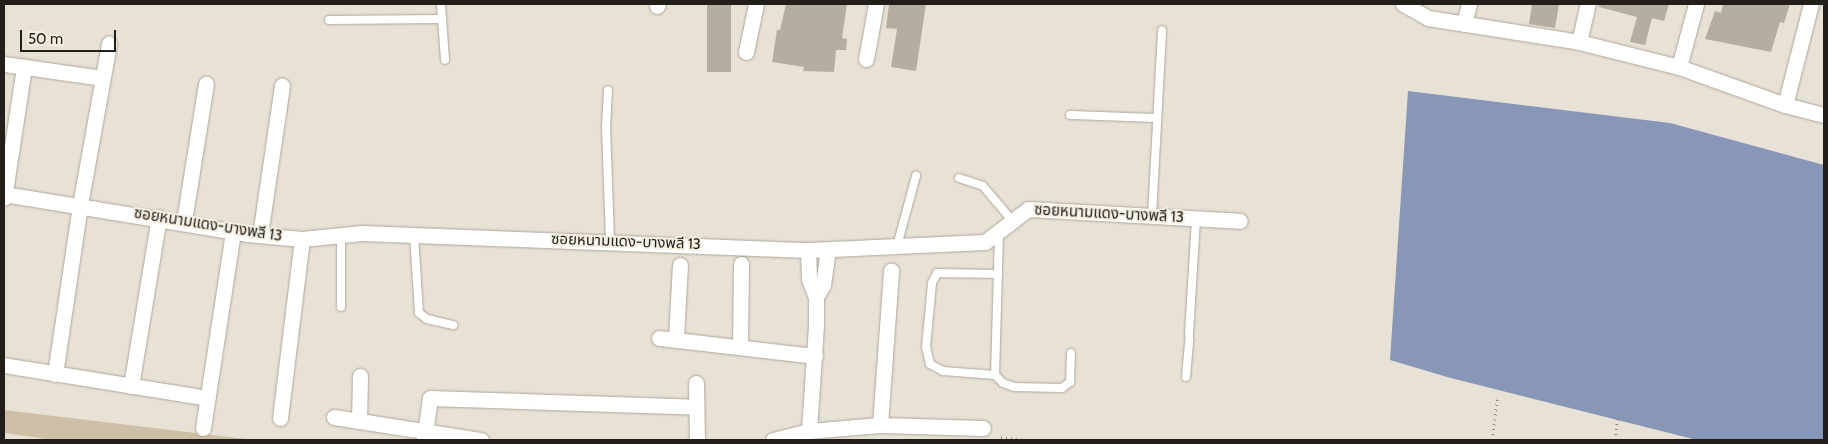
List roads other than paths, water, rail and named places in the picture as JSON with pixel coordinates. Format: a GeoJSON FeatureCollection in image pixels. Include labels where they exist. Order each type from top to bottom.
{"type":"FeatureCollection","features":[{"type":"Feature","properties":{"kind":"street"},"geometry":{"type":"LineString","coordinates":[[746,52],[756,4]]}},
{"type":"Feature","properties":{"kind":"street"},"geometry":{"type":"LineString","coordinates":[[866,59],[876,4]]}},
{"type":"Feature","properties":{"kind":"street"},"geometry":{"type":"LineString","coordinates":[[1403,4],[1428,18],[1579,42],[1679,68],[1785,105],[1824,115]]}},
{"type":"Feature","properties":{"kind":"street"},"geometry":{"type":"LineString","coordinates":[[1464,24],[1469,4]]}},
{"type":"Feature","properties":{"kind":"street"},"geometry":{"type":"LineString","coordinates":[[1579,42],[1588,4]]}},
{"type":"Feature","properties":{"kind":"street"},"geometry":{"type":"LineString","coordinates":[[1679,68],[1696,4]]}},
{"type":"Feature","properties":{"kind":"street"},"geometry":{"type":"LineString","coordinates":[[1785,105],[1811,4]]}},
{"type":"Feature","properties":{"kind":"street"},"geometry":{"type":"LineString","coordinates":[[55,374],[80,205],[102,78],[110,44]]}},
{"type":"Feature","properties":{"kind":"street"},"geometry":{"type":"LineString","coordinates":[[4,64],[102,78]]}},
{"type":"Feature","properties":{"kind":"street"},"geometry":{"type":"LineString","coordinates":[[4,198],[24,67]]}},
{"type":"Feature","properties":{"kind":"street"},"geometry":{"type":"LineString","coordinates":[[184,221],[206,84]]}},
{"type":"Feature","properties":{"kind":"street"},"geometry":{"type":"LineString","coordinates":[[260,235],[282,86]]}},
{"type":"Feature","properties":{"kind":"street","name":"ซอยหนามแดง-บางพลี 13"},"geometry":{"type":"LineString","coordinates":[[4,194],[184,221],[233,231],[302,239],[341,234],[414,235],[828,250],[897,248],[985,242],[999,233],[1011,219],[1028,209],[1240,221]]}},
{"type":"Feature","properties":{"kind":"street"},"geometry":{"type":"LineString","coordinates":[[131,386],[159,217]]}},
{"type":"Feature","properties":{"kind":"street"},"geometry":{"type":"LineString","coordinates":[[203,428],[233,231]]}},
{"type":"Feature","properties":{"kind":"street"},"geometry":{"type":"LineString","coordinates":[[280,418],[302,239]]}},
{"type":"Feature","properties":{"kind":"street"},"geometry":{"type":"LineString","coordinates":[[808,250],[809,279],[816,297],[815,356],[808,430]]}},
{"type":"Feature","properties":{"kind":"street"},"geometry":{"type":"LineString","coordinates":[[816,297],[823,286],[828,250]]}},
{"type":"Feature","properties":{"kind":"street"},"geometry":{"type":"LineString","coordinates":[[740,346],[741,264]]}},
{"type":"Feature","properties":{"kind":"street"},"geometry":{"type":"LineString","coordinates":[[676,338],[680,265]]}},
{"type":"Feature","properties":{"kind":"street"},"geometry":{"type":"LineString","coordinates":[[887,430],[891,270]]}},
{"type":"Feature","properties":{"kind":"street"},"geometry":{"type":"LineString","coordinates":[[659,338],[676,338],[815,356]]}},
{"type":"Feature","properties":{"kind":"street"},"geometry":{"type":"LineString","coordinates":[[4,365],[207,398]]}},
{"type":"Feature","properties":{"kind":"street"},"geometry":{"type":"LineString","coordinates":[[358,421],[360,376]]}},
{"type":"Feature","properties":{"kind":"street"},"geometry":{"type":"LineString","coordinates":[[696,383],[697,440]]}},
{"type":"Feature","properties":{"kind":"street"},"geometry":{"type":"LineString","coordinates":[[425,436],[430,398],[696,407]]}},
{"type":"Feature","properties":{"kind":"street"},"geometry":{"type":"LineString","coordinates":[[334,417],[425,436],[481,440]]}},
{"type":"Feature","properties":{"kind":"street"},"geometry":{"type":"LineString","coordinates":[[773,440],[808,430],[828,435],[887,430],[957,433],[983,428]]}},
{"type":"Feature","properties":{"kind":"lane"},"geometry":{"type":"LineString","coordinates":[[441,4],[445,60]]}},
{"type":"Feature","properties":{"kind":"lane"},"geometry":{"type":"LineString","coordinates":[[329,20],[442,20]]}},
{"type":"Feature","properties":{"kind":"lane"},"geometry":{"type":"LineString","coordinates":[[1152,216],[1162,30]]}},
{"type":"Feature","properties":{"kind":"lane"},"geometry":{"type":"LineString","coordinates":[[608,90],[606,126],[610,241]]}},
{"type":"Feature","properties":{"kind":"lane"},"geometry":{"type":"LineString","coordinates":[[1070,115],[1157,118]]}},
{"type":"Feature","properties":{"kind":"lane"},"geometry":{"type":"LineString","coordinates":[[897,248],[916,176]]}},
{"type":"Feature","properties":{"kind":"lane"},"geometry":{"type":"LineString","coordinates":[[959,178],[982,186],[1011,219]]}},
{"type":"Feature","properties":{"kind":"lane"},"geometry":{"type":"LineString","coordinates":[[1186,377],[1196,219]]}},
{"type":"Feature","properties":{"kind":"lane"},"geometry":{"type":"LineString","coordinates":[[995,375],[999,233]]}},
{"type":"Feature","properties":{"kind":"lane"},"geometry":{"type":"LineString","coordinates":[[341,234],[341,307]]}},
{"type":"Feature","properties":{"kind":"lane"},"geometry":{"type":"LineString","coordinates":[[414,235],[418,313],[427,320],[453,325]]}},
{"type":"Feature","properties":{"kind":"lane"},"geometry":{"type":"LineString","coordinates":[[998,274],[937,273],[932,283],[926,347],[930,364],[943,371],[995,375],[1003,383],[1014,387],[1062,388],[1070,382],[1071,353]]}},
{"type":"Feature","properties":{"kind":"water"},"geometry":{"type":"Polygon","coordinates":[[[1408,91],[1670,123],[1824,165],[1824,440],[1697,440],[1447,377],[1390,360],[1408,91]]]}}]}
